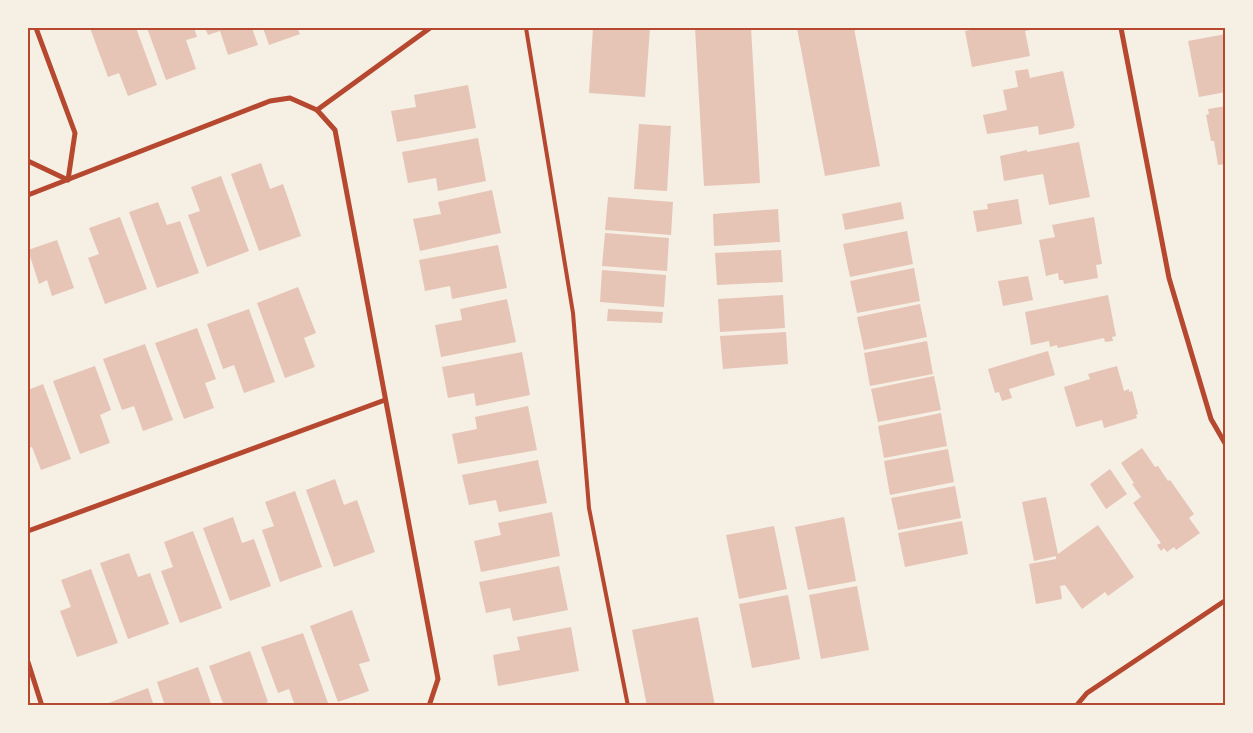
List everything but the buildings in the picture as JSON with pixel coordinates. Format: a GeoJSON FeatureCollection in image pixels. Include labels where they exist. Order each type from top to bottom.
{"type":"FeatureCollection","features":[{"type":"Feature","properties":{"kind":"street"},"geometry":{"type":"LineString","coordinates":[[36,28],[75,133],[68,180]]}},
{"type":"Feature","properties":{"kind":"street"},"geometry":{"type":"LineString","coordinates":[[317,110],[430,28]]}},
{"type":"Feature","properties":{"kind":"street"},"geometry":{"type":"LineString","coordinates":[[1121,28],[1169,278],[1211,419],[1226,445]]}},
{"type":"Feature","properties":{"kind":"street"},"geometry":{"type":"LineString","coordinates":[[28,195],[270,101],[290,98],[317,110],[335,130],[438,679],[428,706]]}},
{"type":"Feature","properties":{"kind":"street"},"geometry":{"type":"LineString","coordinates":[[28,161],[68,180]]}},
{"type":"Feature","properties":{"kind":"street"},"geometry":{"type":"LineString","coordinates":[[28,531],[385,400]]}},
{"type":"Feature","properties":{"kind":"street"},"geometry":{"type":"LineString","coordinates":[[1076,706],[1087,693],[1226,600]]}},
{"type":"Feature","properties":{"kind":"street"},"geometry":{"type":"LineString","coordinates":[[28,662],[42,706]]}},
{"type":"Feature","properties":{"kind":"lane"},"geometry":{"type":"LineString","coordinates":[[526,28],[573,313],[589,508],[628,706]]}}]}
